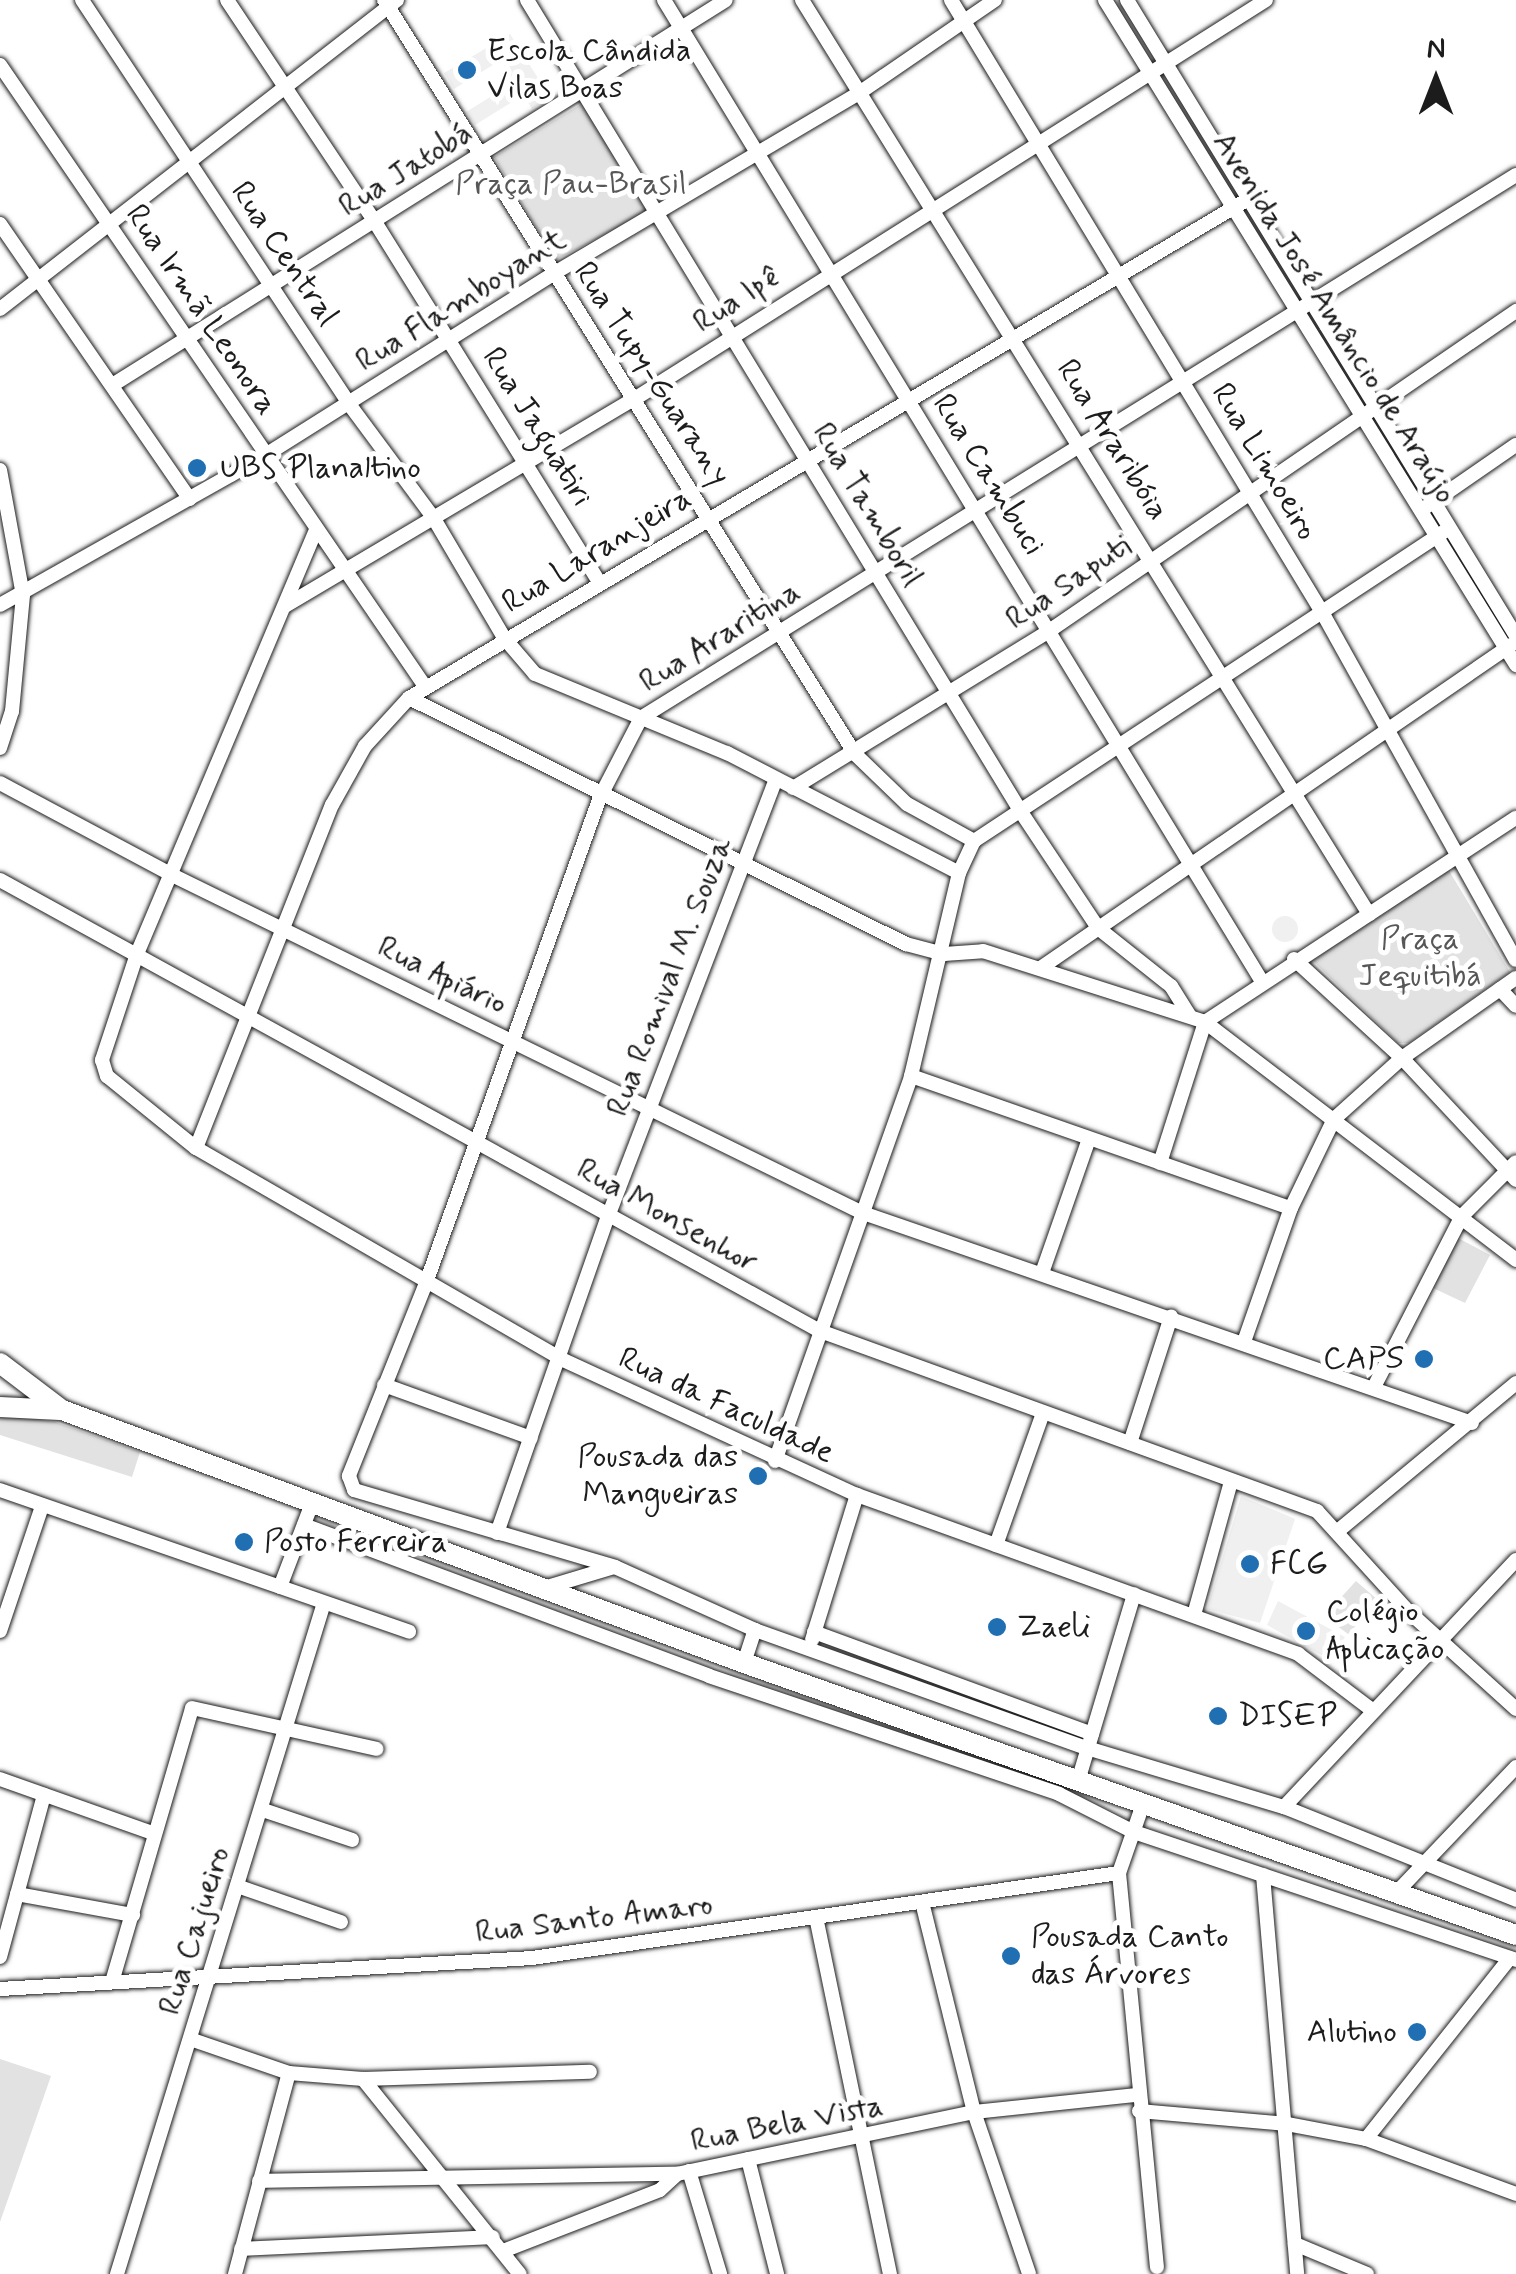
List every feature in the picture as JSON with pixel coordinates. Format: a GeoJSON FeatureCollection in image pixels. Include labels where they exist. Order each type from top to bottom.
{"type":"FeatureCollection","features":[{"type":"Feature","properties":{"kind":"highway"},"geometry":{"type":"LineString","coordinates":[[0,1363],[62,1410],[744,1664],[1516,1935]]}},
{"type":"Feature","properties":{"kind":"highway"},"geometry":{"type":"LineString","coordinates":[[0,1407],[62,1410]]}},
{"type":"Feature","properties":{"kind":"street","name":"Rua Central"},"geometry":{"type":"LineString","coordinates":[[82,0],[349,404],[432,517],[505,639],[548,684],[642,718],[793,788],[959,872]]}},
{"type":"Feature","properties":{"kind":"street","name":"Rua Jaguatiri"},"geometry":{"type":"LineString","coordinates":[[228,0],[450,339],[600,583]]}},
{"type":"Feature","properties":{"kind":"street","name":"Rua Tamboril"},"geometry":{"type":"LineString","coordinates":[[527,0],[586,90],[1020,812],[1098,928],[1171,986],[1189,1015]]}},
{"type":"Feature","properties":{"kind":"street","name":"Rua Cambuci"},"geometry":{"type":"LineString","coordinates":[[664,0],[1052,629],[1118,748],[1261,980]]}},
{"type":"Feature","properties":{"kind":"street","name":"Rua Jatobá"},"geometry":{"type":"LineString","coordinates":[[114,384],[726,0]]}},
{"type":"Feature","properties":{"kind":"street","name":"Rua Araribóia"},"geometry":{"type":"LineString","coordinates":[[802,0],[1228,678],[1368,914]]}},
{"type":"Feature","properties":{"kind":"street","name":"Rua Limoeiro"},"geometry":{"type":"LineString","coordinates":[[951,0],[1392,730],[1516,960]]}},
{"type":"Feature","properties":{"kind":"street","name":"Rua Flamboyant"},"geometry":{"type":"LineString","coordinates":[[0,606],[264,456],[553,274],[862,91],[995,0]]}},
{"type":"Feature","properties":{"kind":"street","name":"Avenida José Amâncio de Araújo"},"geometry":{"type":"LineString","coordinates":[[1105,0],[1151,77],[1241,203],[1297,310],[1372,413],[1513,642],[1516,664]]}},
{"type":"Feature","properties":{"kind":"street"},"geometry":{"type":"LineString","coordinates":[[1127,0],[1241,203],[1314,300],[1372,413]]}},
{"type":"Feature","properties":{"kind":"street","name":"Rua Ipê"},"geometry":{"type":"LineString","coordinates":[[284,607],[636,398],[833,271],[1166,68],[1266,0]]}},
{"type":"Feature","properties":{"kind":"street"},"geometry":{"type":"LineString","coordinates":[[0,309],[390,2]]}},
{"type":"Feature","properties":{"kind":"street","name":"Rua Tupy-Guarany"},"geometry":{"type":"LineString","coordinates":[[390,2],[553,274],[636,398],[855,754],[907,804],[974,841]]}},
{"type":"Feature","properties":{"kind":"street","name":"Rua Irmã Leonora"},"geometry":{"type":"LineString","coordinates":[[0,65],[189,338],[264,456],[424,684]]}},
{"type":"Feature","properties":{"kind":"street","name":"Rua Araritina"},"geometry":{"type":"LineString","coordinates":[[497,1533],[354,1490],[350,1476],[426,1283],[600,798],[642,718],[1516,175]]}},
{"type":"Feature","properties":{"kind":"street","name":"Rua Laranjeira"},"geometry":{"type":"LineString","coordinates":[[196,1148],[281,928],[354,763],[424,684],[1241,203]]}},
{"type":"Feature","properties":{"kind":"street"},"geometry":{"type":"LineString","coordinates":[[0,224],[190,499]]}},
{"type":"Feature","properties":{"kind":"street","name":"Rua Saputi"},"geometry":{"type":"LineString","coordinates":[[793,788],[855,754],[1052,629],[1516,311]]}},
{"type":"Feature","properties":{"kind":"street"},"geometry":{"type":"LineString","coordinates":[[1428,506],[1516,445]]}},
{"type":"Feature","properties":{"kind":"street"},"geometry":{"type":"LineString","coordinates":[[0,470],[22,594],[12,711],[0,748]]}},
{"type":"Feature","properties":{"kind":"street"},"geometry":{"type":"LineString","coordinates":[[137,954],[316,530]]}},
{"type":"Feature","properties":{"kind":"street"},"geometry":{"type":"LineString","coordinates":[[774,1461],[911,1076],[944,954],[959,872],[974,841],[1228,678],[1443,533]]}},
{"type":"Feature","properties":{"kind":"street"},"geometry":{"type":"LineString","coordinates":[[1042,967],[1189,862],[1300,795],[1513,642]]}},
{"type":"Feature","properties":{"kind":"street"},"geometry":{"type":"LineString","coordinates":[[409,698],[600,798],[742,866],[906,944],[944,954]]}},
{"type":"Feature","properties":{"kind":"street","name":"Rua Romival M. Souza"},"geometry":{"type":"LineString","coordinates":[[497,1533],[609,1214],[776,780]]}},
{"type":"Feature","properties":{"kind":"street","name":"Rua Apiário"},"geometry":{"type":"LineString","coordinates":[[0,783],[172,875],[650,1104],[864,1213],[1171,1318],[1245,1339],[1472,1423]]}},
{"type":"Feature","properties":{"kind":"street"},"geometry":{"type":"LineString","coordinates":[[1160,1163],[1205,1022],[1261,980],[1462,856],[1516,818]]}},
{"type":"Feature","properties":{"kind":"street","name":"Rua Monsenhor"},"geometry":{"type":"LineString","coordinates":[[0,880],[820,1331],[1130,1443],[1230,1485],[1294,1500],[1338,1530],[1442,1642],[1516,1709]]}},
{"type":"Feature","properties":{"kind":"street","name":"Rua Tamboril"},"geometry":{"type":"LineString","coordinates":[[944,954],[983,951],[1205,1022],[1516,1260]]}},
{"type":"Feature","properties":{"kind":"street","name":"Rua da Faculdade"},"geometry":{"type":"LineString","coordinates":[[137,954],[102,1066],[196,1148],[559,1358],[774,1461],[856,1495],[1298,1654],[1372,1710]]}},
{"type":"Feature","properties":{"kind":"street"},"geometry":{"type":"LineString","coordinates":[[1294,959],[1402,1058],[1513,1171],[1462,1216],[1374,1387]]}},
{"type":"Feature","properties":{"kind":"street"},"geometry":{"type":"LineString","coordinates":[[1245,1339],[1292,1208],[1334,1119],[1402,1058],[1516,978]]}},
{"type":"Feature","properties":{"kind":"street"},"geometry":{"type":"LineString","coordinates":[[1500,989],[1516,1006]]}},
{"type":"Feature","properties":{"kind":"street"},"geometry":{"type":"LineString","coordinates":[[911,1076],[1292,1208]]}},
{"type":"Feature","properties":{"kind":"street"},"geometry":{"type":"LineString","coordinates":[[1042,1273],[1090,1139]]}},
{"type":"Feature","properties":{"kind":"street"},"geometry":{"type":"LineString","coordinates":[[1130,1443],[1171,1318]]}},
{"type":"Feature","properties":{"kind":"street"},"geometry":{"type":"LineString","coordinates":[[1338,1530],[1516,1383]]}},
{"type":"Feature","properties":{"kind":"street"},"geometry":{"type":"LineString","coordinates":[[384,1384],[530,1438]]}},
{"type":"Feature","properties":{"kind":"street"},"geometry":{"type":"LineString","coordinates":[[996,1545],[1042,1413]]}},
{"type":"Feature","properties":{"kind":"street"},"geometry":{"type":"LineString","coordinates":[[1194,1615],[1230,1485]]}},
{"type":"Feature","properties":{"kind":"street"},"geometry":{"type":"LineString","coordinates":[[0,1490],[409,1632]]}},
{"type":"Feature","properties":{"kind":"street"},"geometry":{"type":"LineString","coordinates":[[809,1650],[856,1495]]}},
{"type":"Feature","properties":{"kind":"street"},"geometry":{"type":"LineString","coordinates":[[280,1587],[312,1504]]}},
{"type":"Feature","properties":{"kind":"street"},"geometry":{"type":"LineString","coordinates":[[0,1631],[42,1506]]}},
{"type":"Feature","properties":{"kind":"street"},"geometry":{"type":"LineString","coordinates":[[304,1525],[709,1676],[1059,1794],[1134,1832],[1513,1959],[1366,2139]]}},
{"type":"Feature","properties":{"kind":"street"},"geometry":{"type":"LineString","coordinates":[[497,1533],[615,1567],[809,1650],[1284,1807],[1516,1900]]}},
{"type":"Feature","properties":{"kind":"street"},"geometry":{"type":"LineString","coordinates":[[1284,1807],[1516,1560]]}},
{"type":"Feature","properties":{"kind":"street"},"geometry":{"type":"LineString","coordinates":[[543,1588],[615,1567]]}},
{"type":"Feature","properties":{"kind":"street"},"geometry":{"type":"LineString","coordinates":[[1078,1781],[1134,1594]]}},
{"type":"Feature","properties":{"kind":"street","name":"Rua Cajueiro"},"geometry":{"type":"LineString","coordinates":[[117,2274],[207,1975],[290,1725],[324,1604]]}},
{"type":"Feature","properties":{"kind":"street"},"geometry":{"type":"LineString","coordinates":[[744,1664],[755,1630]]}},
{"type":"Feature","properties":{"kind":"street"},"geometry":{"type":"LineString","coordinates":[[814,1632],[1090,1741]]}},
{"type":"Feature","properties":{"kind":"street"},"geometry":{"type":"LineString","coordinates":[[112,1982],[192,1708],[200,1705],[377,1749]]}},
{"type":"Feature","properties":{"kind":"street"},"geometry":{"type":"LineString","coordinates":[[1396,1893],[1516,1767]]}},
{"type":"Feature","properties":{"kind":"street"},"geometry":{"type":"LineString","coordinates":[[0,1778],[155,1834]]}},
{"type":"Feature","properties":{"kind":"street"},"geometry":{"type":"LineString","coordinates":[[0,1957],[44,1795]]}},
{"type":"Feature","properties":{"kind":"street"},"geometry":{"type":"LineString","coordinates":[[1143,1804],[1119,1873],[1137,2095],[1157,2267]]}},
{"type":"Feature","properties":{"kind":"street"},"geometry":{"type":"LineString","coordinates":[[263,1810],[352,1840]]}},
{"type":"Feature","properties":{"kind":"street","name":"Rua Santo Amaro"},"geometry":{"type":"LineString","coordinates":[[0,1990],[532,1958],[1119,1873]]}},
{"type":"Feature","properties":{"kind":"street"},"geometry":{"type":"LineString","coordinates":[[1263,1875],[1288,2124],[1297,2274]]}},
{"type":"Feature","properties":{"kind":"street"},"geometry":{"type":"LineString","coordinates":[[237,1886],[341,1922]]}},
{"type":"Feature","properties":{"kind":"street"},"geometry":{"type":"LineString","coordinates":[[17,1894],[133,1915]]}},
{"type":"Feature","properties":{"kind":"street"},"geometry":{"type":"LineString","coordinates":[[922,1902],[974,2112],[1029,2274]]}},
{"type":"Feature","properties":{"kind":"street"},"geometry":{"type":"LineString","coordinates":[[816,1918],[890,2274]]}},
{"type":"Feature","properties":{"kind":"street"},"geometry":{"type":"LineString","coordinates":[[190,2039],[289,2073],[363,2079],[590,2072]]}},
{"type":"Feature","properties":{"kind":"street"},"geometry":{"type":"LineString","coordinates":[[235,2274],[289,2073]]}},
{"type":"Feature","properties":{"kind":"street"},"geometry":{"type":"LineString","coordinates":[[363,2079],[445,2175],[520,2274]]}},
{"type":"Feature","properties":{"kind":"street","name":"Rua Bela Vista"},"geometry":{"type":"LineString","coordinates":[[259,2182],[683,2172],[864,2138],[974,2112],[1137,2095]]}},
{"type":"Feature","properties":{"kind":"street"},"geometry":{"type":"LineString","coordinates":[[1140,2111],[1288,2124],[1366,2139],[1516,2194]]}},
{"type":"Feature","properties":{"kind":"street"},"geometry":{"type":"LineString","coordinates":[[748,2160],[776,2274]]}},
{"type":"Feature","properties":{"kind":"street"},"geometry":{"type":"LineString","coordinates":[[502,2250],[660,2190],[683,2172],[720,2274]]}},
{"type":"Feature","properties":{"kind":"street"},"geometry":{"type":"LineString","coordinates":[[241,2248],[492,2237]]}},
{"type":"Feature","properties":{"kind":"street"},"geometry":{"type":"LineString","coordinates":[[1295,2244],[1367,2274]]}},
{"type":"Feature","properties":{"kind":"shaded area","name":"Escola Cândida Vilas Boas"},"geometry":{"type":"Polygon","coordinates":[[[510,34],[550,97],[532,109],[501,60],[454,89],[444,73],[510,34]]]}},
{"type":"Feature","properties":{"kind":"shaded area"},"geometry":{"type":"Polygon","coordinates":[[[508,86],[517,99],[475,125],[466,112],[508,86]]]}},
{"type":"Feature","properties":{"kind":"shaded area"},"geometry":{"type":"Polygon","coordinates":[[[1285,916],[1295,919],[1295,939],[1285,942],[1275,939],[1272,929],[1275,919],[1285,916]]]}},
{"type":"Feature","properties":{"kind":"shaded area","name":"FCG"},"geometry":{"type":"Polygon","coordinates":[[[1241,1496],[1295,1519],[1260,1623],[1207,1609],[1241,1496]]]}},
{"type":"Feature","properties":{"kind":"shaded area","name":"Colégio Aplicação"},"geometry":{"type":"Polygon","coordinates":[[[1278,1601],[1345,1637],[1330,1660],[1267,1625],[1278,1601]]]}},
{"type":"Feature","properties":{"kind":"green space","name":"Praça Pau-Brasil"},"geometry":{"type":"Polygon","coordinates":[[[583,103],[649,211],[556,260],[494,157],[583,103]]]}},
{"type":"Feature","properties":{"kind":"green space","name":"Praça Jequitibá"},"geometry":{"type":"Polygon","coordinates":[[[1448,869],[1510,972],[1409,1043],[1398,1043],[1311,959],[1448,869]]]}},
{"type":"Feature","properties":{"kind":"green space"},"geometry":{"type":"Polygon","coordinates":[[[1458,1238],[1490,1255],[1465,1303],[1433,1288],[1458,1238]]]}},
{"type":"Feature","properties":{"kind":"green space"},"geometry":{"type":"Polygon","coordinates":[[[0,1417],[55,1422],[140,1452],[132,1477],[0,1435],[0,1417]]]}},
{"type":"Feature","properties":{"kind":"green space"},"geometry":{"type":"Polygon","coordinates":[[[1356,1581],[1379,1601],[1348,1634],[1324,1616],[1356,1581]]]}},
{"type":"Feature","properties":{"kind":"green space"},"geometry":{"type":"Polygon","coordinates":[[[0,2059],[51,2076],[0,2222],[0,2059]]]}},
{"type":"Feature","properties":{"kind":"place","name":"Escola Cândida Vilas Boas"},"geometry":{"type":"Point","coordinates":[467,70]}},
{"type":"Feature","properties":{"kind":"place","name":"UBS Planaltino"},"geometry":{"type":"Point","coordinates":[197,468]}},
{"type":"Feature","properties":{"kind":"place","name":"CAPS"},"geometry":{"type":"Point","coordinates":[1424,1359]}},
{"type":"Feature","properties":{"kind":"place","name":"Pousada das Mangueiras"},"geometry":{"type":"Point","coordinates":[758,1476]}},
{"type":"Feature","properties":{"kind":"place","name":"Posto Ferreira"},"geometry":{"type":"Point","coordinates":[244,1542]}},
{"type":"Feature","properties":{"kind":"place","name":"FCG"},"geometry":{"type":"Point","coordinates":[1250,1564]}},
{"type":"Feature","properties":{"kind":"place","name":"Zaeli"},"geometry":{"type":"Point","coordinates":[997,1627]}},
{"type":"Feature","properties":{"kind":"place","name":"Colégio Aplicação"},"geometry":{"type":"Point","coordinates":[1306,1631]}},
{"type":"Feature","properties":{"kind":"place","name":"DISEP"},"geometry":{"type":"Point","coordinates":[1218,1716]}},
{"type":"Feature","properties":{"kind":"place","name":"Pousada Canto das Árvores"},"geometry":{"type":"Point","coordinates":[1011,1956]}},
{"type":"Feature","properties":{"kind":"place","name":"Alutino"},"geometry":{"type":"Point","coordinates":[1417,2032]}}]}
